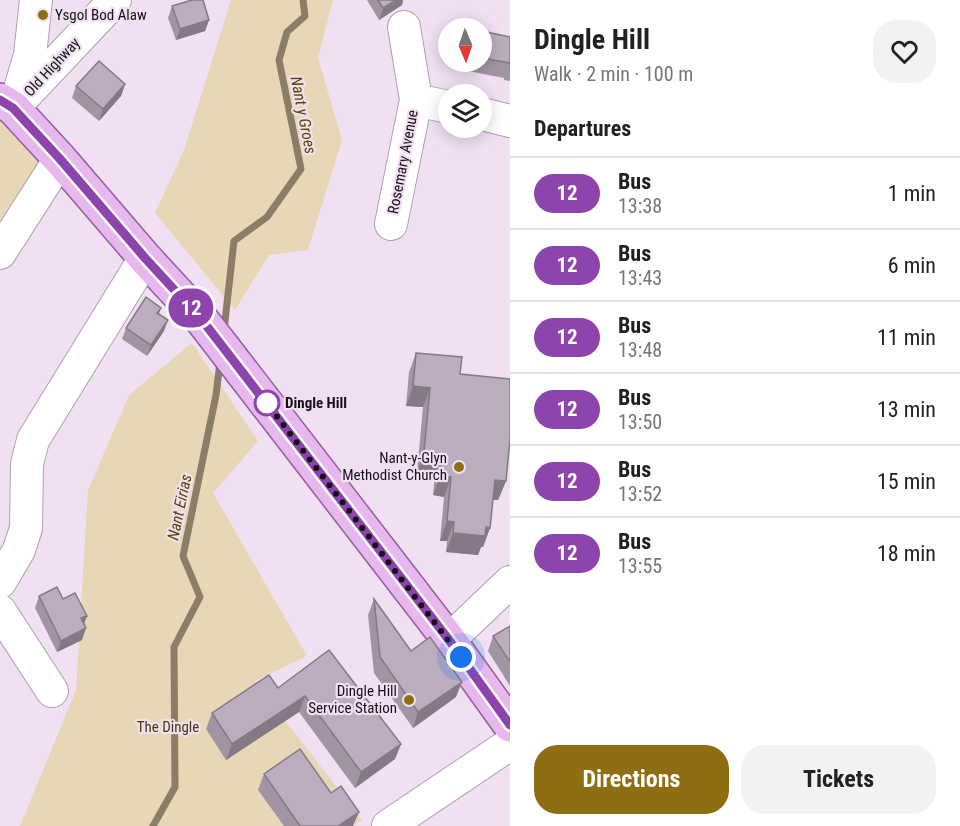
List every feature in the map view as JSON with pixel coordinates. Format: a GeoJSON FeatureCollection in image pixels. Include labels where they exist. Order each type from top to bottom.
{"type":"FeatureCollection","features":[{"type":"Feature","properties":{"kind":"main road"},"geometry":{"type":"LineString","coordinates":[[7,104],[60,159],[202,320],[449,640],[510,725]]}},
{"type":"Feature","properties":{"kind":"street"},"geometry":{"type":"LineString","coordinates":[[7,104],[30,55],[36,0]]}},
{"type":"Feature","properties":{"kind":"street","name":"Old Highway"},"geometry":{"type":"LineString","coordinates":[[7,104],[116,0]]}},
{"type":"Feature","properties":{"kind":"street","name":"Rosemary Avenue"},"geometry":{"type":"LineString","coordinates":[[391,224],[416,100],[404,27]]}},
{"type":"Feature","properties":{"kind":"street","name":"Rosemary Avenue"},"geometry":{"type":"LineString","coordinates":[[416,100],[438,105]]}},
{"type":"Feature","properties":{"kind":"street"},"geometry":{"type":"LineString","coordinates":[[492,116],[510,121]]}},
{"type":"Feature","properties":{"kind":"street"},"geometry":{"type":"LineString","coordinates":[[0,253],[60,159]]}},
{"type":"Feature","properties":{"kind":"street"},"geometry":{"type":"LineString","coordinates":[[0,582],[19,550],[26,528],[27,464],[33,440],[145,258]]}},
{"type":"Feature","properties":{"kind":"street"},"geometry":{"type":"LineString","coordinates":[[449,640],[510,582]]}},
{"type":"Feature","properties":{"kind":"street"},"geometry":{"type":"LineString","coordinates":[[0,611],[52,691]]}},
{"type":"Feature","properties":{"kind":"street"},"geometry":{"type":"LineString","coordinates":[[388,826],[510,744]]}},
{"type":"Feature","properties":{"kind":"green space"},"geometry":{"type":"Polygon","coordinates":[[[231,0],[333,0],[318,58],[342,140],[308,250],[269,255],[235,310],[155,213],[184,150],[231,0]]]}},
{"type":"Feature","properties":{"kind":"green space"},"geometry":{"type":"Polygon","coordinates":[[[0,101],[60,159],[0,249],[0,101]]]}},
{"type":"Feature","properties":{"kind":"green space","name":"The Dingle"},"geometry":{"type":"Polygon","coordinates":[[[192,343],[258,441],[213,493],[307,656],[255,681],[362,820],[353,826],[20,826],[76,690],[88,490],[129,395],[192,343]]]}},
{"type":"Feature","properties":{"kind":"building"},"geometry":{"type":"Polygon","coordinates":[[[192,0],[203,0],[209,20],[180,29],[172,6],[192,0]]]}},
{"type":"Feature","properties":{"kind":"building"},"geometry":{"type":"Polygon","coordinates":[[[378,0],[396,0],[383,8],[378,0]]]}},
{"type":"Feature","properties":{"kind":"building"},"geometry":{"type":"Polygon","coordinates":[[[492,33],[510,37],[510,63],[492,60],[492,33]]]}},
{"type":"Feature","properties":{"kind":"building"},"geometry":{"type":"Polygon","coordinates":[[[99,61],[125,84],[103,109],[76,86],[99,61]]]}},
{"type":"Feature","properties":{"kind":"building"},"geometry":{"type":"Polygon","coordinates":[[[146,297],[161,308],[157,313],[168,320],[151,345],[126,328],[146,297]]]}},
{"type":"Feature","properties":{"kind":"building","name":"Nant-y-Glyn Methodist Church"},"geometry":{"type":"Polygon","coordinates":[[[416,353],[462,357],[460,374],[510,379],[510,439],[506,481],[495,480],[490,528],[486,527],[485,536],[453,533],[454,522],[447,521],[451,477],[440,476],[442,454],[424,452],[430,388],[413,386],[416,353]]]}},
{"type":"Feature","properties":{"kind":"building"},"geometry":{"type":"Polygon","coordinates":[[[57,587],[63,599],[75,593],[87,616],[81,618],[86,628],[61,641],[39,596],[57,587]]]}},
{"type":"Feature","properties":{"kind":"building"},"geometry":{"type":"Polygon","coordinates":[[[374,599],[411,651],[430,637],[462,682],[418,712],[380,657],[374,599]]]}},
{"type":"Feature","properties":{"kind":"building"},"geometry":{"type":"Polygon","coordinates":[[[510,626],[510,662],[493,636],[510,626]]]}},
{"type":"Feature","properties":{"kind":"building"},"geometry":{"type":"Polygon","coordinates":[[[329,650],[401,744],[361,772],[305,696],[232,744],[212,713],[269,675],[278,688],[329,650]]]}},
{"type":"Feature","properties":{"kind":"building"},"geometry":{"type":"Polygon","coordinates":[[[300,749],[331,793],[341,786],[359,812],[338,826],[300,826],[264,774],[300,749]]]}},
{"type":"Feature","properties":{"kind":"waterway","name":"Nant y Groes"},"geometry":{"type":"LineString","coordinates":[[224,330],[234,241],[267,217],[301,169],[279,60],[287,32],[305,16],[303,0]]}},
{"type":"Feature","properties":{"kind":"waterway","name":"Nant Eirias"},"geometry":{"type":"LineString","coordinates":[[153,826],[175,787],[174,647],[200,597],[183,556],[216,395],[220,362]]}},
{"type":"Feature","properties":{"kind":"bus line","name":"12"},"geometry":{"type":"LineString","coordinates":[[0,100],[13,108],[60,159],[202,320],[449,640],[510,725]]}},
{"type":"Feature","properties":{"kind":"place","name":"Ysgol Bod Alaw"},"geometry":{"type":"Point","coordinates":[43,15]}},
{"type":"Feature","properties":{"kind":"place","name":"Dingle Hill"},"geometry":{"type":"Point","coordinates":[267,403]}},
{"type":"Feature","properties":{"kind":"place","name":"Nant-y-Glyn Methodist Church"},"geometry":{"type":"Point","coordinates":[459,467]}},
{"type":"Feature","properties":{"kind":"place","name":"Dingle Hill Service Station"},"geometry":{"type":"Point","coordinates":[409,700]}},
{"type":"Feature","properties":{"kind":"route"},"geometry":{"type":"LineString","coordinates":[[267,403],[262,397],[461,657]]}}]}
